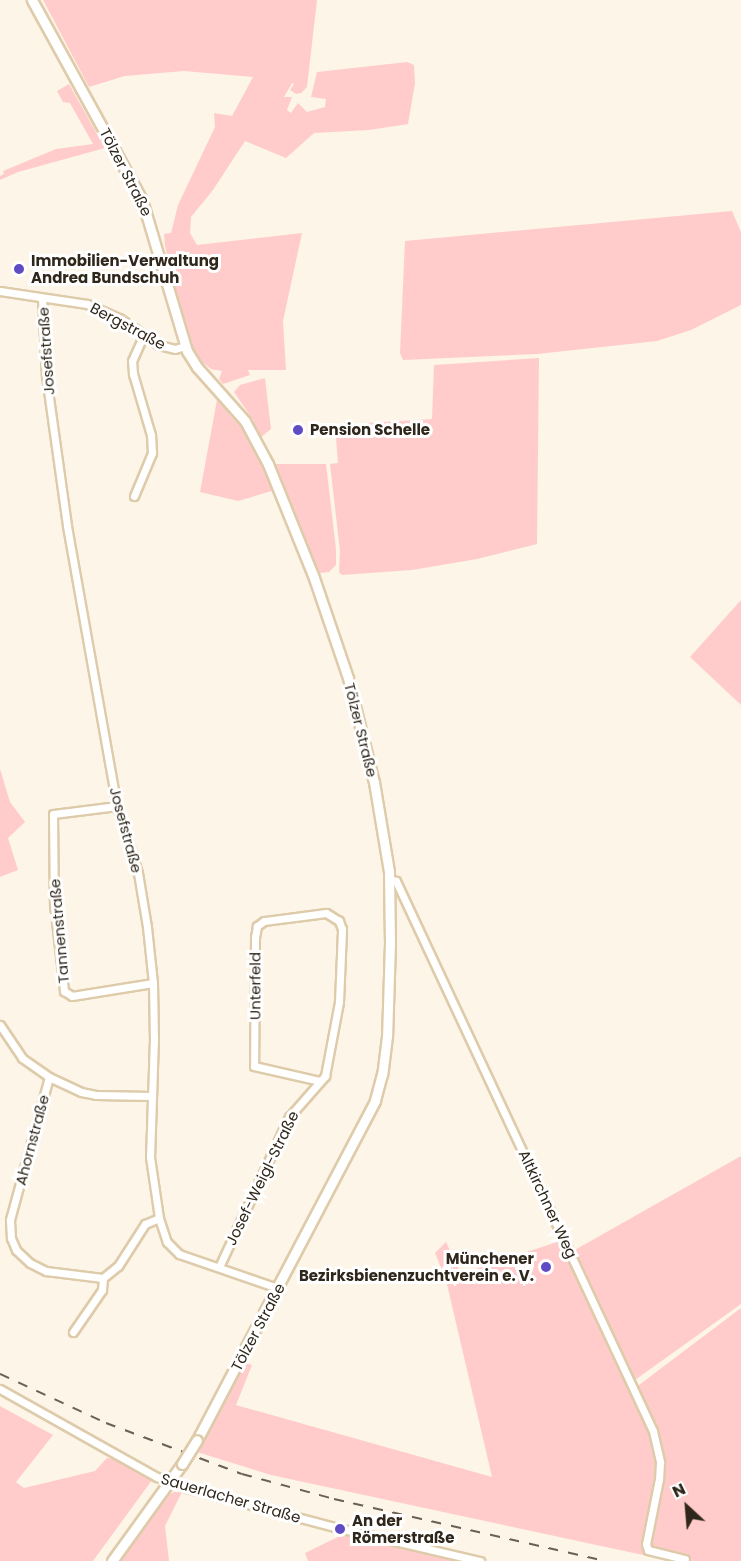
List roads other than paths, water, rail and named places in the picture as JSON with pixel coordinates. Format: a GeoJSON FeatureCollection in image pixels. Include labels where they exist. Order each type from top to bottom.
{"type":"FeatureCollection","features":[{"type":"Feature","properties":{"kind":"main road","name":"Tölzer Straße"},"geometry":{"type":"LineString","coordinates":[[32,0],[142,200],[159,249],[185,346],[197,368],[252,432],[262,450],[339,646],[365,744],[383,828],[389,879],[387,1036],[380,1082],[368,1118],[197,1440],[183,1464],[112,1561]]}},
{"type":"Feature","properties":{"kind":"street","name":"Bergstraße"},"geometry":{"type":"LineString","coordinates":[[0,291],[87,304],[118,318],[143,336],[167,348],[185,346]]}},
{"type":"Feature","properties":{"kind":"street","name":"Josefstraße"},"geometry":{"type":"LineString","coordinates":[[42,298],[46,376],[57,457],[117,806],[138,873],[147,927],[153,983],[150,1157],[159,1218],[172,1250],[278,1288]]}},
{"type":"Feature","properties":{"kind":"street"},"geometry":{"type":"LineString","coordinates":[[134,496],[152,453],[151,435],[133,374],[132,361],[143,336]]}},
{"type":"Feature","properties":{"kind":"street","name":"Tannenstraße"},"geometry":{"type":"LineString","coordinates":[[117,806],[53,814],[54,904],[64,991],[72,996],[153,983]]}},
{"type":"Feature","properties":{"kind":"street","name":"Altkirchner Weg"},"geometry":{"type":"LineString","coordinates":[[389,879],[396,880],[652,1431],[660,1462],[659,1479],[646,1544],[651,1553],[685,1559]]}},
{"type":"Feature","properties":{"kind":"street","name":"Unterfeld"},"geometry":{"type":"LineString","coordinates":[[320,1081],[254,1066],[255,938],[260,923],[274,919],[326,913],[339,921]]}},
{"type":"Feature","properties":{"kind":"street","name":"Josef-Weigl-Straße"},"geometry":{"type":"LineString","coordinates":[[219,1267],[289,1117],[320,1081],[328,1067],[339,1002],[342,928],[339,921]]}},
{"type":"Feature","properties":{"kind":"street"},"geometry":{"type":"LineString","coordinates":[[0,1025],[22,1058],[49,1077],[81,1092],[96,1095],[152,1096]]}},
{"type":"Feature","properties":{"kind":"street","name":"Ahornstraße"},"geometry":{"type":"LineString","coordinates":[[49,1077],[10,1220],[11,1238],[22,1257],[38,1268],[103,1278]]}},
{"type":"Feature","properties":{"kind":"street"},"geometry":{"type":"LineString","coordinates":[[73,1332],[102,1290],[103,1278],[118,1266],[146,1224],[159,1218]]}},
{"type":"Feature","properties":{"kind":"street","name":"Sauerlacher Straße"},"geometry":{"type":"LineString","coordinates":[[0,1389],[157,1477],[170,1482],[238,1503],[480,1561]]}},
{"type":"Feature","properties":{"kind":"railway"},"geometry":{"type":"LineString","coordinates":[[0,1374],[106,1423],[242,1474],[334,1499],[604,1561]]}},
{"type":"Feature","properties":{"kind":"place","name":"Immobilien-Verwaltung Andrea Bundschuh"},"geometry":{"type":"Point","coordinates":[19,269]}},
{"type":"Feature","properties":{"kind":"place","name":"Pension Schelle"},"geometry":{"type":"Point","coordinates":[298,430]}},
{"type":"Feature","properties":{"kind":"place","name":"Münchener Bezirksbienenzuchtverein e. V."},"geometry":{"type":"Point","coordinates":[546,1267]}},
{"type":"Feature","properties":{"kind":"place","name":"An der Römerstraße"},"geometry":{"type":"Point","coordinates":[340,1529]}}]}
